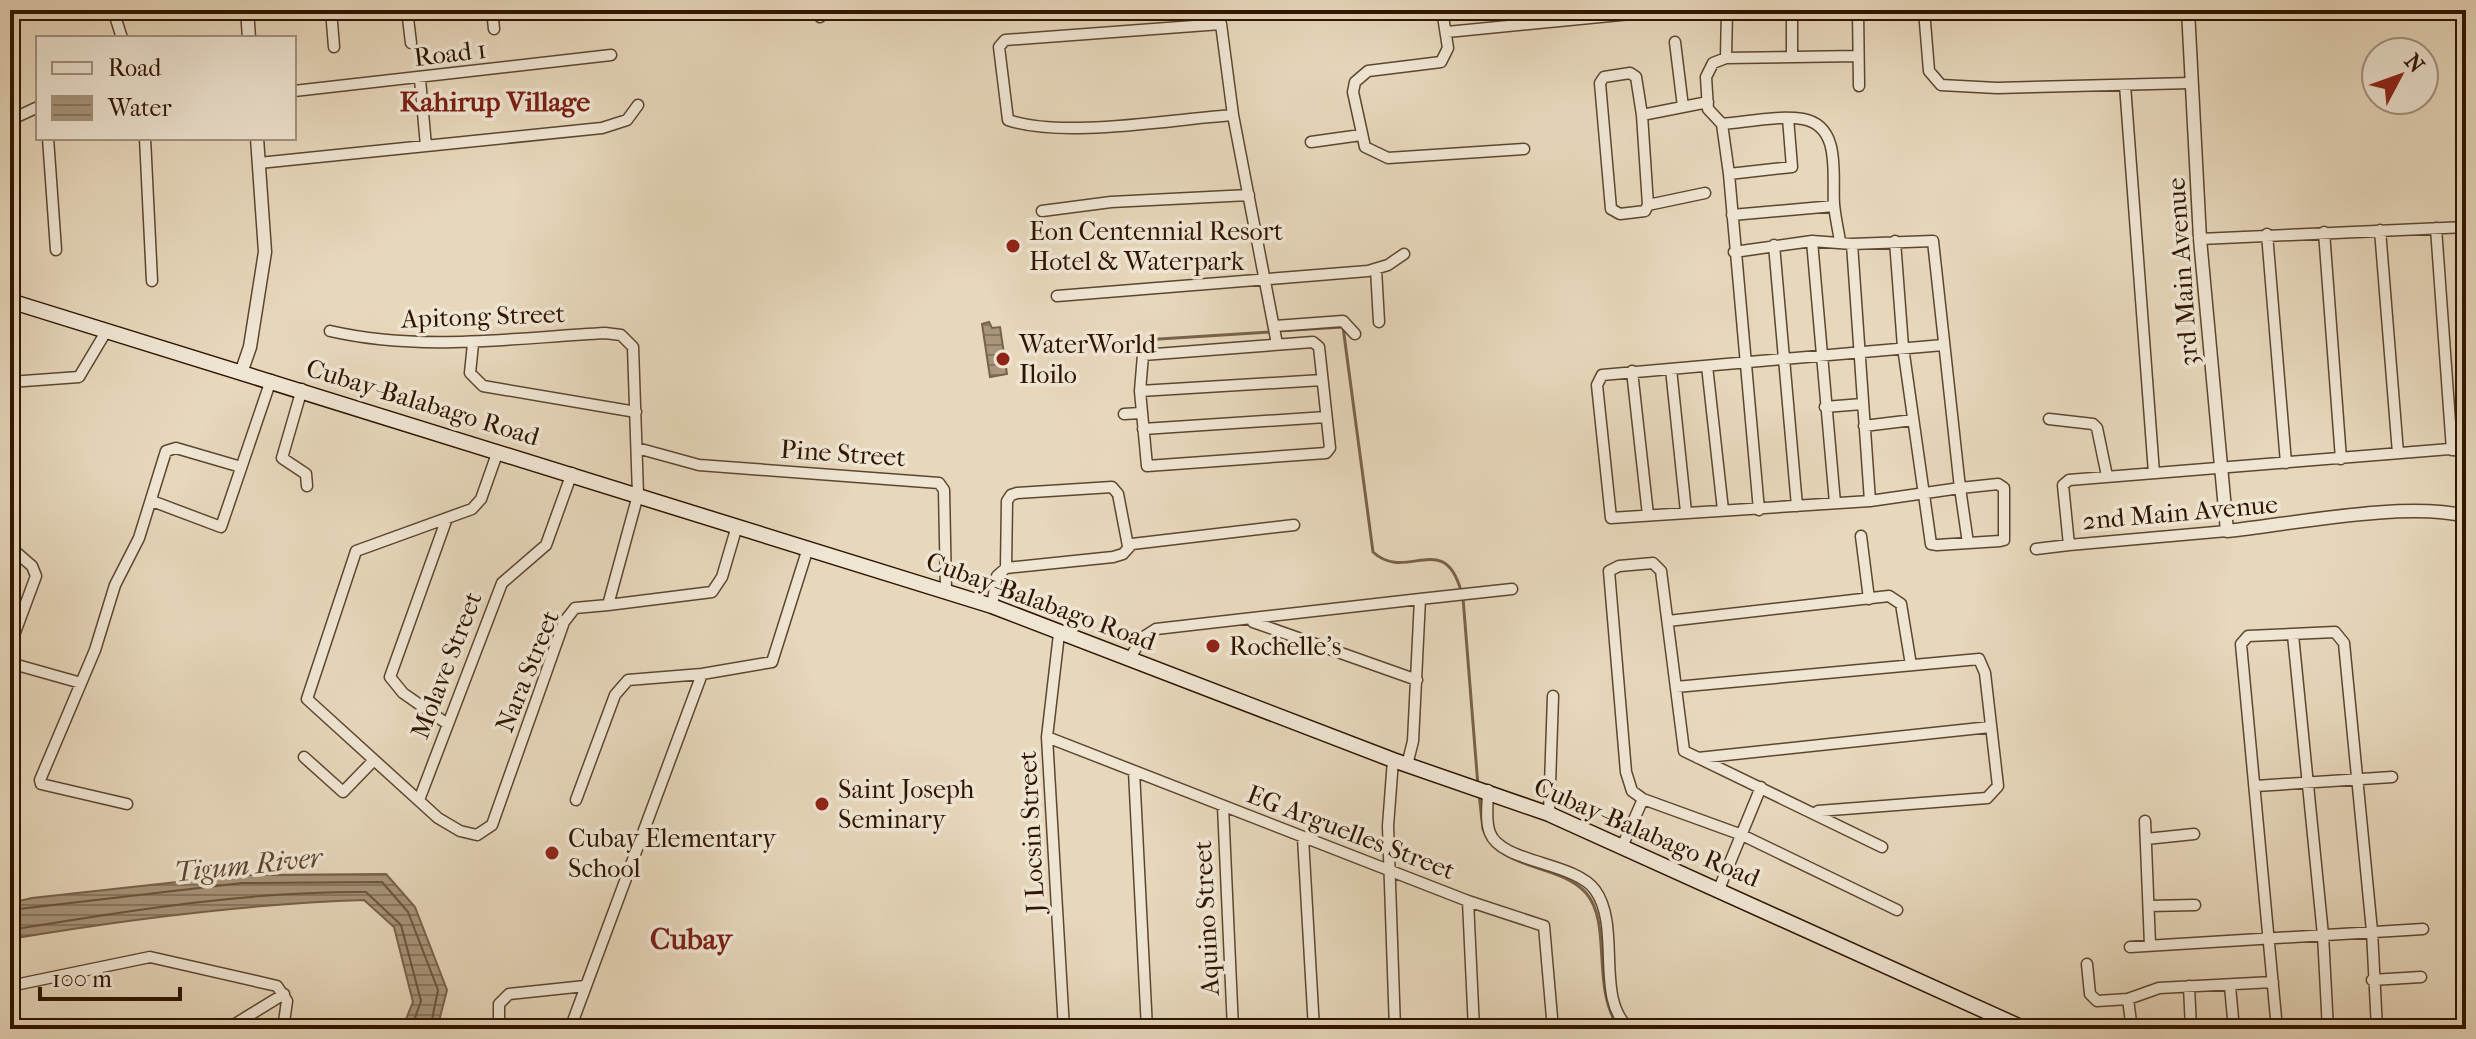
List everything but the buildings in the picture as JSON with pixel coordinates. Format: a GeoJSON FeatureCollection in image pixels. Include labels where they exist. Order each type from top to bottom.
{"type":"FeatureCollection","features":[{"type":"Feature","properties":{"kind":"main road","name":"Cubay-Balabago Road"},"geometry":{"type":"LineString","coordinates":[[10,301],[242,370],[992,606],[1400,762],[1549,814],[2025,1029]]}},
{"type":"Feature","properties":{"kind":"street"},"geometry":{"type":"LineString","coordinates":[[113,10],[121,36]]}},
{"type":"Feature","properties":{"kind":"street"},"geometry":{"type":"LineString","coordinates":[[247,10],[249,36]]}},
{"type":"Feature","properties":{"kind":"street"},"geometry":{"type":"LineString","coordinates":[[331,10],[334,47]]}},
{"type":"Feature","properties":{"kind":"street"},"geometry":{"type":"LineString","coordinates":[[407,10],[411,43]]}},
{"type":"Feature","properties":{"kind":"street"},"geometry":{"type":"LineString","coordinates":[[492,10],[494,29]]}},
{"type":"Feature","properties":{"kind":"street"},"geometry":{"type":"LineString","coordinates":[[1224,10],[1221,24],[1233,115],[1276,334]]}},
{"type":"Feature","properties":{"kind":"street"},"geometry":{"type":"LineString","coordinates":[[1442,10],[1447,32],[1446,57],[1441,62],[1368,71],[1355,82],[1353,92],[1361,135],[1368,150],[1388,158],[1524,149]]}},
{"type":"Feature","properties":{"kind":"street"},"geometry":{"type":"LineString","coordinates":[[1726,58],[1727,10]]}},
{"type":"Feature","properties":{"kind":"street"},"geometry":{"type":"LineString","coordinates":[[1792,10],[1792,56]]}},
{"type":"Feature","properties":{"kind":"street"},"geometry":{"type":"LineString","coordinates":[[1858,10],[1859,86]]}},
{"type":"Feature","properties":{"kind":"street"},"geometry":{"type":"LineString","coordinates":[[1924,10],[1929,71],[1941,85],[1997,88],[2191,83]]}},
{"type":"Feature","properties":{"kind":"street"},"geometry":{"type":"LineString","coordinates":[[1975,10],[1996,13],[2050,10]]}},
{"type":"Feature","properties":{"kind":"street","name":"3rd Main Avenue"},"geometry":{"type":"LineString","coordinates":[[2188,10],[2200,239],[2227,531]]}},
{"type":"Feature","properties":{"kind":"street"},"geometry":{"type":"LineString","coordinates":[[1447,32],[1641,13]]}},
{"type":"Feature","properties":{"kind":"street"},"geometry":{"type":"LineString","coordinates":[[1221,24],[1005,40],[999,47],[1007,113],[1008,120],[1018,123],[1070,126],[1233,115]]}},
{"type":"Feature","properties":{"kind":"street"},"geometry":{"type":"LineString","coordinates":[[1675,42],[1683,107]]}},
{"type":"Feature","properties":{"kind":"street","name":"Road 1"},"geometry":{"type":"LineString","coordinates":[[296,91],[611,55]]}},
{"type":"Feature","properties":{"kind":"street"},"geometry":{"type":"LineString","coordinates":[[1858,56],[1726,58],[1710,66],[1706,83],[1711,116],[1722,124],[1788,118],[1813,123],[1830,141],[1834,206],[1846,242],[1870,501]]}},
{"type":"Feature","properties":{"kind":"street"},"geometry":{"type":"LineString","coordinates":[[1630,73],[1636,77],[1642,115],[1648,205],[1645,211],[1620,214],[1611,209],[1600,83],[1604,77],[1630,73]]}},
{"type":"Feature","properties":{"kind":"street"},"geometry":{"type":"LineString","coordinates":[[420,79],[426,146]]}},
{"type":"Feature","properties":{"kind":"street"},"geometry":{"type":"LineString","coordinates":[[2125,85],[2154,473]]}},
{"type":"Feature","properties":{"kind":"street"},"geometry":{"type":"LineString","coordinates":[[1642,115],[1708,102]]}},
{"type":"Feature","properties":{"kind":"street"},"geometry":{"type":"LineString","coordinates":[[259,163],[602,128],[624,122],[638,105]]}},
{"type":"Feature","properties":{"kind":"street"},"geometry":{"type":"LineString","coordinates":[[10,120],[36,108]]}},
{"type":"Feature","properties":{"kind":"street"},"geometry":{"type":"LineString","coordinates":[[1729,174],[1792,167],[1788,118]]}},
{"type":"Feature","properties":{"kind":"street"},"geometry":{"type":"LineString","coordinates":[[1722,124],[1759,510]]}},
{"type":"Feature","properties":{"kind":"street"},"geometry":{"type":"LineString","coordinates":[[1311,142],[1361,135]]}},
{"type":"Feature","properties":{"kind":"street"},"geometry":{"type":"LineString","coordinates":[[48,140],[56,250]]}},
{"type":"Feature","properties":{"kind":"street"},"geometry":{"type":"LineString","coordinates":[[145,140],[152,281]]}},
{"type":"Feature","properties":{"kind":"street"},"geometry":{"type":"LineString","coordinates":[[242,370],[250,347],[265,252],[257,140]]}},
{"type":"Feature","properties":{"kind":"street"},"geometry":{"type":"LineString","coordinates":[[1648,205],[1705,193]]}},
{"type":"Feature","properties":{"kind":"street"},"geometry":{"type":"LineString","coordinates":[[1042,211],[1111,202],[1249,195]]}},
{"type":"Feature","properties":{"kind":"street"},"geometry":{"type":"LineString","coordinates":[[1732,215],[1834,206]]}},
{"type":"Feature","properties":{"kind":"street"},"geometry":{"type":"LineString","coordinates":[[2200,239],[2466,227]]}},
{"type":"Feature","properties":{"kind":"street"},"geometry":{"type":"LineString","coordinates":[[2436,228],[2452,450]]}},
{"type":"Feature","properties":{"kind":"street"},"geometry":{"type":"LineString","coordinates":[[2380,230],[2398,453]]}},
{"type":"Feature","properties":{"kind":"street"},"geometry":{"type":"LineString","coordinates":[[2324,232],[2341,459]]}},
{"type":"Feature","properties":{"kind":"street"},"geometry":{"type":"LineString","coordinates":[[2267,234],[2286,463]]}},
{"type":"Feature","properties":{"kind":"street"},"geometry":{"type":"LineString","coordinates":[[1734,252],[1812,241],[1930,239],[1935,244],[1943,345],[1968,543]]}},
{"type":"Feature","properties":{"kind":"street"},"geometry":{"type":"LineString","coordinates":[[1812,241],[1819,354],[1835,503]]}},
{"type":"Feature","properties":{"kind":"street"},"geometry":{"type":"LineString","coordinates":[[1895,241],[1903,347],[1923,492],[1931,544],[2004,540],[2004,488],[1998,484],[1923,492],[1870,501],[1759,510],[1686,512],[1614,520],[1608,512],[1597,380],[1602,375],[1782,357],[1903,347],[1943,345]]}},
{"type":"Feature","properties":{"kind":"street"},"geometry":{"type":"LineString","coordinates":[[1774,245],[1797,506]]}},
{"type":"Feature","properties":{"kind":"street"},"geometry":{"type":"LineString","coordinates":[[1057,296],[1376,269],[1404,254]]}},
{"type":"Feature","properties":{"kind":"street"},"geometry":{"type":"LineString","coordinates":[[1376,269],[1379,322]]}},
{"type":"Feature","properties":{"kind":"street"},"geometry":{"type":"LineString","coordinates":[[1276,334],[1317,344],[1330,448],[1319,456],[1158,467],[1146,463],[1140,391],[1143,355],[1343,321],[1355,334]]}},
{"type":"Feature","properties":{"kind":"street"},"geometry":{"type":"LineString","coordinates":[[10,382],[79,377],[107,330]]}},
{"type":"Feature","properties":{"kind":"street","name":"Apitong Street"},"geometry":{"type":"LineString","coordinates":[[330,331],[388,342],[473,344],[605,333],[629,339],[633,347],[636,412]]}},
{"type":"Feature","properties":{"kind":"street"},"geometry":{"type":"LineString","coordinates":[[473,344],[470,373],[483,386],[636,412],[638,495],[608,605]]}},
{"type":"Feature","properties":{"kind":"street"},"geometry":{"type":"LineString","coordinates":[[1707,366],[1723,510]]}},
{"type":"Feature","properties":{"kind":"street"},"geometry":{"type":"LineString","coordinates":[[1671,369],[1686,512]]}},
{"type":"Feature","properties":{"kind":"street"},"geometry":{"type":"LineString","coordinates":[[1632,371],[1648,515]]}},
{"type":"Feature","properties":{"kind":"street"},"geometry":{"type":"LineString","coordinates":[[152,501],[221,527],[271,380]]}},
{"type":"Feature","properties":{"kind":"street"},"geometry":{"type":"LineString","coordinates":[[1140,391],[1322,380]]}},
{"type":"Feature","properties":{"kind":"street"},"geometry":{"type":"LineString","coordinates":[[302,389],[282,458],[306,474],[307,486]]}},
{"type":"Feature","properties":{"kind":"street"},"geometry":{"type":"LineString","coordinates":[[1825,407],[1862,404]]}},
{"type":"Feature","properties":{"kind":"street"},"geometry":{"type":"LineString","coordinates":[[1124,414],[1141,413]]}},
{"type":"Feature","properties":{"kind":"street"},"geometry":{"type":"LineString","coordinates":[[1143,429],[1326,417]]}},
{"type":"Feature","properties":{"kind":"street"},"geometry":{"type":"LineString","coordinates":[[2049,419],[2093,424],[2097,428],[2107,476]]}},
{"type":"Feature","properties":{"kind":"street"},"geometry":{"type":"LineString","coordinates":[[1864,426],[1913,420]]}},
{"type":"Feature","properties":{"kind":"street","name":"Pine Street"},"geometry":{"type":"LineString","coordinates":[[637,448],[699,465],[939,483],[944,490],[946,590]]}},
{"type":"Feature","properties":{"kind":"street"},"geometry":{"type":"LineString","coordinates":[[127,804],[39,782],[81,683],[115,585],[139,538],[157,475],[170,449],[241,467]]}},
{"type":"Feature","properties":{"kind":"street","name":"2nd Main Avenue"},"geometry":{"type":"LineString","coordinates":[[2466,453],[2452,450],[2398,453],[2107,476],[2069,480],[2063,485],[2069,545],[2407,511],[2466,516]]}},
{"type":"Feature","properties":{"kind":"street"},"geometry":{"type":"LineString","coordinates":[[419,800],[307,699],[356,551],[477,504],[498,451]]}},
{"type":"Feature","properties":{"kind":"street","name":"Molave Street"},"geometry":{"type":"LineString","coordinates":[[419,800],[502,583],[546,545],[572,473]]}},
{"type":"Feature","properties":{"kind":"street"},"geometry":{"type":"LineString","coordinates":[[992,606],[997,576],[1006,568],[1123,554],[1128,546],[1118,494],[1112,487],[1017,493],[1007,501],[1006,568]]}},
{"type":"Feature","properties":{"kind":"street"},"geometry":{"type":"LineString","coordinates":[[446,723],[403,693],[390,677],[447,518]]}},
{"type":"Feature","properties":{"kind":"street"},"geometry":{"type":"LineString","coordinates":[[1128,546],[1294,525]]}},
{"type":"Feature","properties":{"kind":"street","name":"Nara Street"},"geometry":{"type":"LineString","coordinates":[[419,800],[448,825],[477,835],[492,825],[564,622],[575,608],[712,592],[722,577],[737,526]]}},
{"type":"Feature","properties":{"kind":"street"},"geometry":{"type":"LineString","coordinates":[[1861,536],[1869,599]]}},
{"type":"Feature","properties":{"kind":"street"},"geometry":{"type":"LineString","coordinates":[[2036,549],[2069,545]]}},
{"type":"Feature","properties":{"kind":"street"},"geometry":{"type":"LineString","coordinates":[[10,547],[32,566],[36,576],[10,646]]}},
{"type":"Feature","properties":{"kind":"street"},"geometry":{"type":"LineString","coordinates":[[576,800],[621,686],[638,678],[702,674],[772,662],[808,548]]}},
{"type":"Feature","properties":{"kind":"street"},"geometry":{"type":"LineString","coordinates":[[1882,847],[1816,812],[1684,751],[1680,744],[1668,621],[1658,566],[1653,563],[1619,566],[1609,571],[1628,784],[1643,799],[1742,835],[1897,910]]}},
{"type":"Feature","properties":{"kind":"street"},"geometry":{"type":"LineString","coordinates":[[1130,658],[1149,631],[1451,593],[1512,589]]}},
{"type":"Feature","properties":{"kind":"street"},"geometry":{"type":"LineString","coordinates":[[1668,621],[1889,596],[1901,604],[1911,665]]}},
{"type":"Feature","properties":{"kind":"street"},"geometry":{"type":"LineString","coordinates":[[1395,1029],[1389,781],[1400,762],[1417,680],[1420,599]]}},
{"type":"Feature","properties":{"kind":"street"},"geometry":{"type":"LineString","coordinates":[[1250,620],[1417,680]]}},
{"type":"Feature","properties":{"kind":"street"},"geometry":{"type":"LineString","coordinates":[[2277,1029],[2241,644],[2248,636],[2335,632],[2344,643],[2372,931],[2372,980],[2377,1029]]}},
{"type":"Feature","properties":{"kind":"street","name":"J Locsin Street"},"geometry":{"type":"LineString","coordinates":[[1059,634],[1047,737],[1064,1029]]}},
{"type":"Feature","properties":{"kind":"street"},"geometry":{"type":"LineString","coordinates":[[2293,635],[2323,935],[2328,1029]]}},
{"type":"Feature","properties":{"kind":"street"},"geometry":{"type":"LineString","coordinates":[[1676,687],[1979,659],[1985,673],[1998,786],[1987,798],[1816,812]]}},
{"type":"Feature","properties":{"kind":"street"},"geometry":{"type":"LineString","coordinates":[[10,663],[81,683]]}},
{"type":"Feature","properties":{"kind":"street"},"geometry":{"type":"LineString","coordinates":[[570,1029],[702,674]]}},
{"type":"Feature","properties":{"kind":"street"},"geometry":{"type":"LineString","coordinates":[[1549,814],[1553,696]]}},
{"type":"Feature","properties":{"kind":"street"},"geometry":{"type":"LineString","coordinates":[[1698,758],[1990,727]]}},
{"type":"Feature","properties":{"kind":"street","name":"EG Arguelles Street"},"geometry":{"type":"LineString","coordinates":[[1047,737],[1468,901],[1544,926],[1553,1029]]}},
{"type":"Feature","properties":{"kind":"street"},"geometry":{"type":"LineString","coordinates":[[304,757],[343,792],[373,761]]}},
{"type":"Feature","properties":{"kind":"street"},"geometry":{"type":"LineString","coordinates":[[1134,771],[1147,1029]]}},
{"type":"Feature","properties":{"kind":"street"},"geometry":{"type":"LineString","coordinates":[[2256,786],[2392,777]]}},
{"type":"Feature","properties":{"kind":"street"},"geometry":{"type":"LineString","coordinates":[[1478,787],[1489,831],[1498,843],[1577,875],[1597,893],[1605,911],[1615,1009],[1630,1029]]}},
{"type":"Feature","properties":{"kind":"street"},"geometry":{"type":"LineString","coordinates":[[1719,889],[1761,787]]}},
{"type":"Feature","properties":{"kind":"street"},"geometry":{"type":"LineString","coordinates":[[1622,847],[1643,799]]}},
{"type":"Feature","properties":{"kind":"street","name":"Aquino Street"},"geometry":{"type":"LineString","coordinates":[[1223,806],[1233,1029]]}},
{"type":"Feature","properties":{"kind":"street"},"geometry":{"type":"LineString","coordinates":[[2145,821],[2150,945]]}},
{"type":"Feature","properties":{"kind":"street"},"geometry":{"type":"LineString","coordinates":[[2146,839],[2194,834]]}},
{"type":"Feature","properties":{"kind":"street"},"geometry":{"type":"LineString","coordinates":[[1303,838],[1314,1029]]}},
{"type":"Feature","properties":{"kind":"street"},"geometry":{"type":"LineString","coordinates":[[1468,901],[1474,1029]]}},
{"type":"Feature","properties":{"kind":"street"},"geometry":{"type":"LineString","coordinates":[[2149,906],[2195,905]]}},
{"type":"Feature","properties":{"kind":"street"},"geometry":{"type":"LineString","coordinates":[[2130,947],[2423,929]]}},
{"type":"Feature","properties":{"kind":"street"},"geometry":{"type":"LineString","coordinates":[[10,986],[156,957],[270,984],[284,994],[288,1009],[283,1029]]}},
{"type":"Feature","properties":{"kind":"street"},"geometry":{"type":"LineString","coordinates":[[2087,964],[2092,999],[2128,999],[2159,988],[2273,982]]}},
{"type":"Feature","properties":{"kind":"street"},"geometry":{"type":"LineString","coordinates":[[2372,980],[2421,977]]}},
{"type":"Feature","properties":{"kind":"street"},"geometry":{"type":"LineString","coordinates":[[499,1029],[499,1004],[509,994],[585,986]]}},
{"type":"Feature","properties":{"kind":"street"},"geometry":{"type":"LineString","coordinates":[[2189,986],[2191,1029]]}},
{"type":"Feature","properties":{"kind":"street"},"geometry":{"type":"LineString","coordinates":[[2230,986],[2234,1029]]}},
{"type":"Feature","properties":{"kind":"street"},"geometry":{"type":"LineString","coordinates":[[227,1029],[284,994]]}},
{"type":"Feature","properties":{"kind":"street"},"geometry":{"type":"LineString","coordinates":[[2128,999],[2131,1022],[2142,1029]]}},
{"type":"Feature","properties":{"kind":"water"},"geometry":{"type":"Polygon","coordinates":[[[989,322],[992,328],[1000,327],[1007,374],[990,377],[982,324],[989,322]]]}},
{"type":"Feature","properties":{"kind":"water"},"geometry":{"type":"Polygon","coordinates":[[[386,874],[415,907],[447,990],[437,1029],[402,1029],[413,1002],[394,927],[364,900],[187,914],[10,939],[10,903],[32,898],[241,875],[386,874]]]}},
{"type":"Feature","properties":{"kind":"waterway"},"geometry":{"type":"LineString","coordinates":[[1278,331],[1343,327],[1373,552],[1386,560],[1398,562],[1434,560],[1445,563],[1454,573],[1461,591]]}},
{"type":"Feature","properties":{"kind":"waterway"},"geometry":{"type":"LineString","coordinates":[[1096,343],[1270,332]]}},
{"type":"Feature","properties":{"kind":"waterway"},"geometry":{"type":"LineString","coordinates":[[1463,598],[1478,786]]}},
{"type":"Feature","properties":{"kind":"waterway"},"geometry":{"type":"LineString","coordinates":[[1479,794],[1483,829],[1497,849]]}},
{"type":"Feature","properties":{"kind":"waterway"},"geometry":{"type":"LineString","coordinates":[[1503,853],[1568,879],[1586,893],[1594,906],[1598,922],[1606,995],[1620,1029]]}},
{"type":"Feature","properties":{"kind":"place","name":"Eon Centennial Resort Hotel & Waterpark"},"geometry":{"type":"Point","coordinates":[1013,246]}},
{"type":"Feature","properties":{"kind":"place","name":"WaterWorld Iloilo"},"geometry":{"type":"Point","coordinates":[1003,359]}},
{"type":"Feature","properties":{"kind":"place","name":"Rochelle's"},"geometry":{"type":"Point","coordinates":[1213,646]}},
{"type":"Feature","properties":{"kind":"place","name":"Saint Joseph Seminary"},"geometry":{"type":"Point","coordinates":[822,804]}},
{"type":"Feature","properties":{"kind":"place","name":"Cubay Elementary School"},"geometry":{"type":"Point","coordinates":[552,853]}},
{"type":"Feature","properties":{"kind":"district","name":"Kahirup Village"},"geometry":{"type":"Point","coordinates":[495,101]}},
{"type":"Feature","properties":{"kind":"district","name":"Cubay"},"geometry":{"type":"Point","coordinates":[691,939]}},
{"type":"Feature","properties":{"kind":"water label","name":"Tigum River"},"geometry":{"type":"Point","coordinates":[248,864]}}]}
